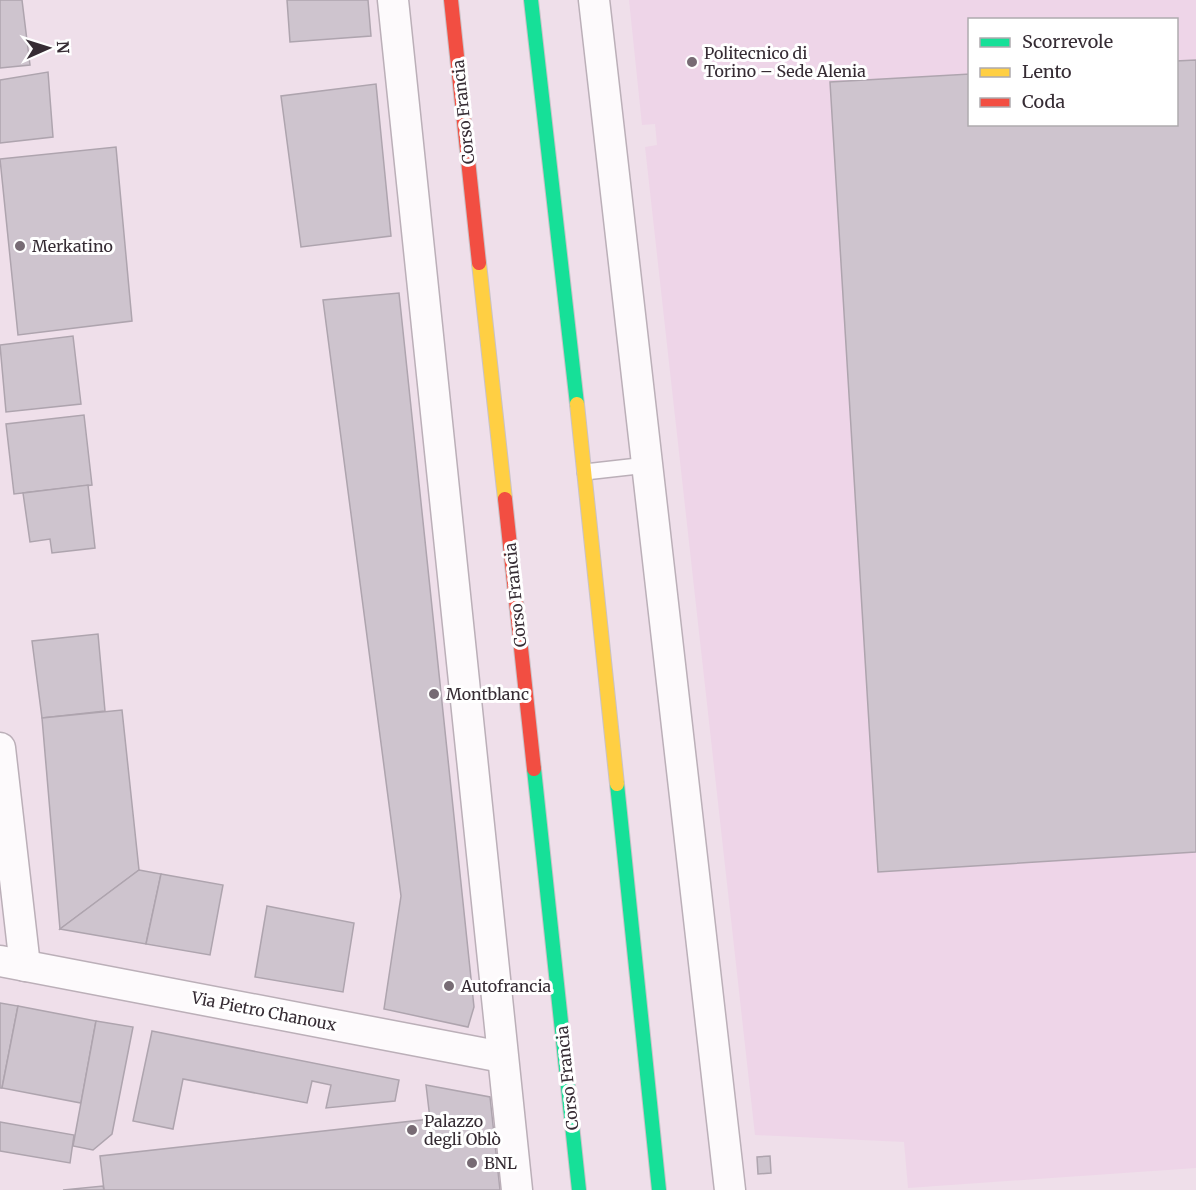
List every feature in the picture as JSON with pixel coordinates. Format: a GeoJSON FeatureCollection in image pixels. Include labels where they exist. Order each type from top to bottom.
{"type":"FeatureCollection","features":[{"type":"Feature","properties":{"kind":"main road","name":"Corso Francia"},"geometry":{"type":"LineString","coordinates":[[451,0],[579,1190]]}},
{"type":"Feature","properties":{"kind":"main road"},"geometry":{"type":"LineString","coordinates":[[531,0],[585,472],[659,1190]]}},
{"type":"Feature","properties":{"kind":"street"},"geometry":{"type":"LineString","coordinates":[[393,0],[517,1190]]}},
{"type":"Feature","properties":{"kind":"street"},"geometry":{"type":"LineString","coordinates":[[594,0],[730,1190]]}},
{"type":"Feature","properties":{"kind":"street","name":"Via Pietro Chanoux"},"geometry":{"type":"LineString","coordinates":[[0,748],[13,963],[502,1057]]}},
{"type":"Feature","properties":{"kind":"lane"},"geometry":{"type":"LineString","coordinates":[[585,472],[648,465]]}},
{"type":"Feature","properties":{"kind":"shaded area"},"geometry":{"type":"Polygon","coordinates":[[[629,0],[1196,0],[1196,1168],[908,1188],[904,1142],[755,1135],[645,147],[657,145],[655,124],[642,125],[629,0]]]}},
{"type":"Feature","properties":{"kind":"building"},"geometry":{"type":"Polygon","coordinates":[[[0,0],[22,0],[30,65],[0,68],[0,0]]]}},
{"type":"Feature","properties":{"kind":"building"},"geometry":{"type":"Polygon","coordinates":[[[287,0],[368,0],[371,36],[290,42],[287,0]]]}},
{"type":"Feature","properties":{"kind":"building"},"geometry":{"type":"Polygon","coordinates":[[[1196,60],[1196,852],[878,872],[830,82],[968,74],[968,126],[1178,126],[1178,61],[1196,60]]]}},
{"type":"Feature","properties":{"kind":"building"},"geometry":{"type":"Polygon","coordinates":[[[48,72],[53,137],[0,143],[0,80],[48,72]]]}},
{"type":"Feature","properties":{"kind":"building"},"geometry":{"type":"Polygon","coordinates":[[[376,84],[391,236],[301,247],[281,96],[376,84]]]}},
{"type":"Feature","properties":{"kind":"building"},"geometry":{"type":"Polygon","coordinates":[[[116,147],[132,321],[18,335],[0,159],[116,147]]]}},
{"type":"Feature","properties":{"kind":"building"},"geometry":{"type":"Polygon","coordinates":[[[399,293],[474,1007],[468,1027],[384,1009],[401,896],[323,300],[399,293]]]}},
{"type":"Feature","properties":{"kind":"building"},"geometry":{"type":"Polygon","coordinates":[[[73,336],[81,404],[6,412],[0,345],[73,336]]]}},
{"type":"Feature","properties":{"kind":"building"},"geometry":{"type":"Polygon","coordinates":[[[84,415],[92,485],[14,494],[6,424],[84,415]]]}},
{"type":"Feature","properties":{"kind":"building"},"geometry":{"type":"Polygon","coordinates":[[[88,485],[95,548],[52,553],[50,539],[30,542],[23,493],[88,485]]]}},
{"type":"Feature","properties":{"kind":"building"},"geometry":{"type":"Polygon","coordinates":[[[98,634],[105,711],[42,718],[32,641],[98,634]]]}},
{"type":"Feature","properties":{"kind":"building"},"geometry":{"type":"Polygon","coordinates":[[[122,710],[139,870],[60,929],[42,718],[122,710]]]}},
{"type":"Feature","properties":{"kind":"building"},"geometry":{"type":"Polygon","coordinates":[[[139,870],[161,874],[146,944],[60,929],[139,870]]]}},
{"type":"Feature","properties":{"kind":"building"},"geometry":{"type":"Polygon","coordinates":[[[161,874],[223,885],[210,955],[146,944],[161,874]]]}},
{"type":"Feature","properties":{"kind":"building"},"geometry":{"type":"Polygon","coordinates":[[[267,906],[354,923],[343,992],[255,977],[267,906]]]}},
{"type":"Feature","properties":{"kind":"building"},"geometry":{"type":"Polygon","coordinates":[[[0,1003],[18,1006],[2,1088],[0,1088],[0,1003]]]}},
{"type":"Feature","properties":{"kind":"building"},"geometry":{"type":"Polygon","coordinates":[[[18,1006],[96,1021],[81,1103],[2,1088],[18,1006]]]}},
{"type":"Feature","properties":{"kind":"building"},"geometry":{"type":"Polygon","coordinates":[[[96,1021],[133,1027],[112,1134],[93,1150],[73,1146],[96,1021]]]}},
{"type":"Feature","properties":{"kind":"building"},"geometry":{"type":"Polygon","coordinates":[[[152,1031],[399,1080],[395,1101],[326,1108],[331,1085],[312,1081],[307,1103],[183,1079],[173,1129],[133,1121],[152,1031]]]}},
{"type":"Feature","properties":{"kind":"building","name":"Palazzo degli Oblò"},"geometry":{"type":"Polygon","coordinates":[[[426,1085],[490,1097],[500,1190],[104,1190],[100,1156],[430,1119],[426,1085]]]}},
{"type":"Feature","properties":{"kind":"building"},"geometry":{"type":"Polygon","coordinates":[[[0,1122],[74,1135],[70,1163],[0,1151],[0,1122]]]}},
{"type":"Feature","properties":{"kind":"building"},"geometry":{"type":"Polygon","coordinates":[[[770,1156],[771,1173],[758,1174],[757,1157],[770,1156]]]}},
{"type":"Feature","properties":{"kind":"building"},"geometry":{"type":"Polygon","coordinates":[[[103,1186],[104,1190],[63,1190],[103,1186]]]}},
{"type":"Feature","properties":{"kind":"traffic: fast"},"geometry":{"type":"LineString","coordinates":[[531,0],[577,404]]}},
{"type":"Feature","properties":{"kind":"traffic: fast"},"geometry":{"type":"LineString","coordinates":[[534,769],[579,1190]]}},
{"type":"Feature","properties":{"kind":"traffic: fast"},"geometry":{"type":"LineString","coordinates":[[617,784],[659,1190]]}},
{"type":"Feature","properties":{"kind":"traffic: slow"},"geometry":{"type":"LineString","coordinates":[[479,263],[505,499]]}},
{"type":"Feature","properties":{"kind":"traffic: slow"},"geometry":{"type":"LineString","coordinates":[[577,404],[617,784]]}},
{"type":"Feature","properties":{"kind":"traffic: jam"},"geometry":{"type":"LineString","coordinates":[[451,0],[479,263]]}},
{"type":"Feature","properties":{"kind":"traffic: jam"},"geometry":{"type":"LineString","coordinates":[[505,499],[534,769]]}},
{"type":"Feature","properties":{"kind":"place","name":"Politecnico di Torino – Sede Alenia"},"geometry":{"type":"Point","coordinates":[692,62]}},
{"type":"Feature","properties":{"kind":"place","name":"Merkatino"},"geometry":{"type":"Point","coordinates":[20,246]}},
{"type":"Feature","properties":{"kind":"place","name":"Montblanc"},"geometry":{"type":"Point","coordinates":[434,694]}},
{"type":"Feature","properties":{"kind":"place","name":"Autofrancia"},"geometry":{"type":"Point","coordinates":[449,986]}},
{"type":"Feature","properties":{"kind":"place","name":"Palazzo degli Oblò"},"geometry":{"type":"Point","coordinates":[412,1130]}},
{"type":"Feature","properties":{"kind":"place","name":"BNL"},"geometry":{"type":"Point","coordinates":[472,1163]}}]}
